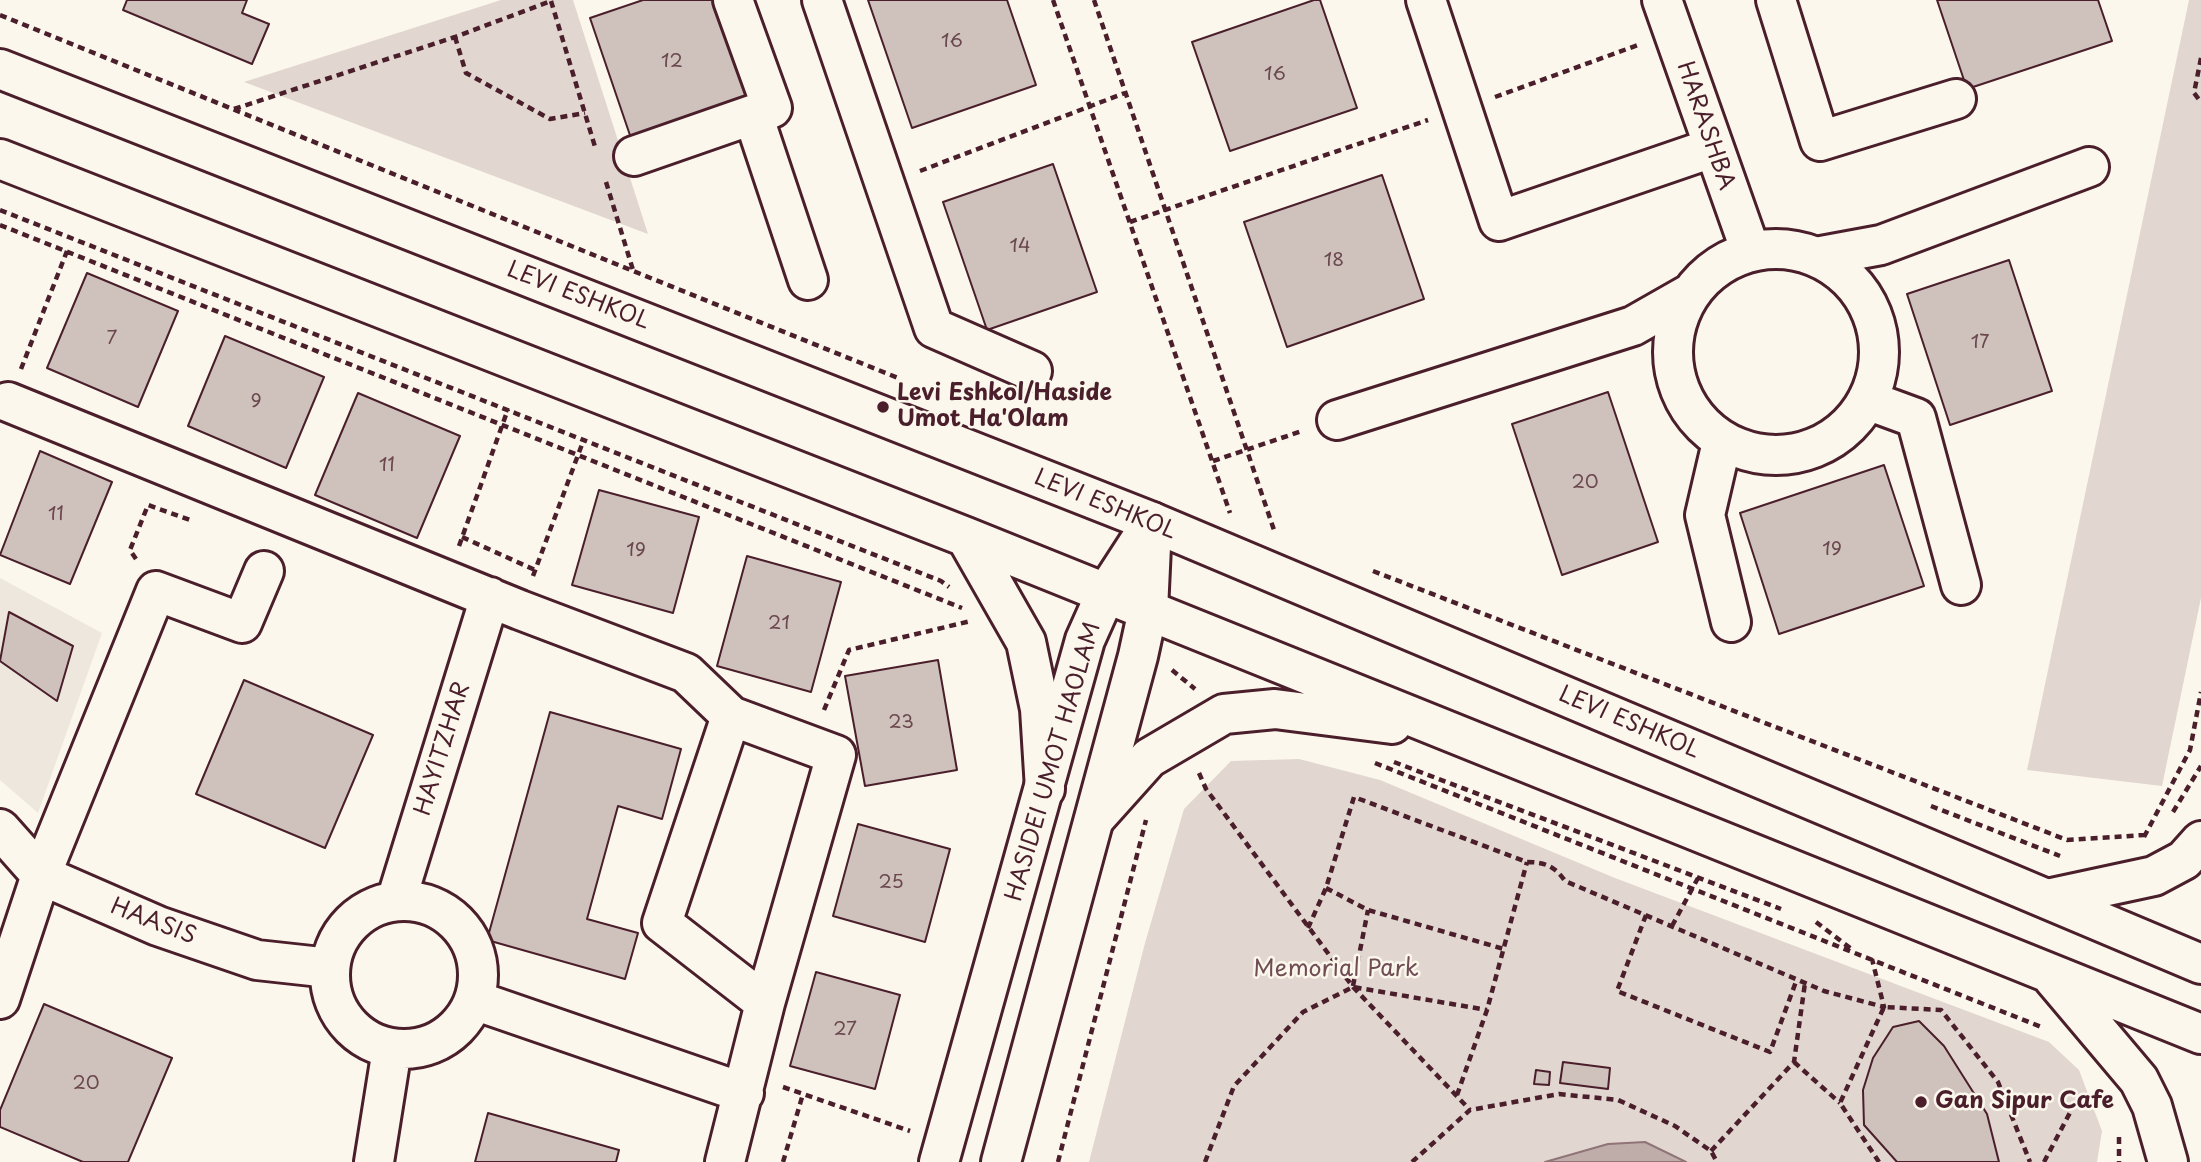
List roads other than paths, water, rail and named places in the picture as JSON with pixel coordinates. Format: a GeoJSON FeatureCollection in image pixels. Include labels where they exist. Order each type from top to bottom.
{"type":"FeatureCollection","features":[{"type":"Feature","properties":{"kind":"main road"},"geometry":{"type":"LineString","coordinates":[[612,162],[772,108],[733,0]]}},
{"type":"Feature","properties":{"kind":"main road"},"geometry":{"type":"LineString","coordinates":[[822,0],[934,328],[1032,371]]}},
{"type":"Feature","properties":{"kind":"main road"},"geometry":{"type":"LineString","coordinates":[[1426,0],[1499,221],[1712,148]]}},
{"type":"Feature","properties":{"kind":"main road","name":"HARASHBA"},"geometry":{"type":"LineString","coordinates":[[1662,0],[1712,148],[1751,252]]}},
{"type":"Feature","properties":{"kind":"main road"},"geometry":{"type":"LineString","coordinates":[[1776,0],[1820,141],[1956,99]]}},
{"type":"Feature","properties":{"kind":"main road","name":"LEVI ESHKOL"},"geometry":{"type":"LineString","coordinates":[[0,69],[1152,522],[2201,964]]}},
{"type":"Feature","properties":{"kind":"main road"},"geometry":{"type":"LineString","coordinates":[[753,115],[808,280]]}},
{"type":"Feature","properties":{"kind":"main road"},"geometry":{"type":"LineString","coordinates":[[0,159],[966,537],[2201,1034]]}},
{"type":"Feature","properties":{"kind":"main road"},"geometry":{"type":"LineString","coordinates":[[1816,257],[1881,245],[2089,167]]}},
{"type":"Feature","properties":{"kind":"main road"},"geometry":{"type":"LineString","coordinates":[[1337,420],[1633,326],[1691,293],[1718,268],[1751,252],[1784,249],[1816,257],[1844,275],[1866,302],[1870,312],[1877,334],[1878,368],[1867,400],[1848,427],[1820,446],[1787,456],[1754,454],[1722,442],[1697,419],[1680,390],[1672,357],[1677,323],[1691,293]]}},
{"type":"Feature","properties":{"kind":"main road"},"geometry":{"type":"LineString","coordinates":[[1867,400],[1916,418],[1961,585]]}},
{"type":"Feature","properties":{"kind":"main road"},"geometry":{"type":"LineString","coordinates":[[8,402],[446,580],[687,673],[732,716],[836,755],[765,1003],[725,1162]]}},
{"type":"Feature","properties":{"kind":"main road"},"geometry":{"type":"LineString","coordinates":[[1722,442],[1705,515],[1731,622]]}},
{"type":"Feature","properties":{"kind":"main road"},"geometry":{"type":"LineString","coordinates":[[1001,1162],[1097,816],[1148,610],[1152,522]]}},
{"type":"Feature","properties":{"kind":"main road","name":"HASIDEI UMOT HAOLAM"},"geometry":{"type":"LineString","coordinates":[[941,1152],[1085,640],[1106,593],[1152,522]]}},
{"type":"Feature","properties":{"kind":"main road"},"geometry":{"type":"LineString","coordinates":[[966,537],[1026,642],[1040,709],[1045,789]]}},
{"type":"Feature","properties":{"kind":"main road"},"geometry":{"type":"LineString","coordinates":[[0,999],[41,875],[156,591],[242,623],[264,571]]}},
{"type":"Feature","properties":{"kind":"main road","name":"HAYITZHAR"},"geometry":{"type":"LineString","coordinates":[[396,901],[505,603]]}},
{"type":"Feature","properties":{"kind":"main road"},"geometry":{"type":"LineString","coordinates":[[1097,816],[1149,758],[1224,714],[1275,709],[1458,735]]}},
{"type":"Feature","properties":{"kind":"main road"},"geometry":{"type":"LineString","coordinates":[[732,716],[662,923],[765,1003]]}},
{"type":"Feature","properties":{"kind":"main road","name":"HAASIS"},"geometry":{"type":"LineString","coordinates":[[0,829],[41,875],[158,926],[257,960],[330,968]]}},
{"type":"Feature","properties":{"kind":"main road"},"geometry":{"type":"LineString","coordinates":[[2047,899],[2154,876],[2184,860],[2201,841]]}},
{"type":"Feature","properties":{"kind":"main road"},"geometry":{"type":"LineString","coordinates":[[396,901],[421,902],[443,912],[462,929],[474,951],[478,976],[474,1000],[465,1019],[432,1045],[412,1049],[391,1049],[370,1042],[345,1020],[331,990],[330,968],[344,930],[359,916],[377,906],[396,901]]}},
{"type":"Feature","properties":{"kind":"main road"},"geometry":{"type":"LineString","coordinates":[[2050,973],[2139,1080],[2152,1107],[2168,1162]]}},
{"type":"Feature","properties":{"kind":"main road"},"geometry":{"type":"LineString","coordinates":[[474,1000],[746,1084]]}},
{"type":"Feature","properties":{"kind":"main road"},"geometry":{"type":"LineString","coordinates":[[374,1162],[391,1049]]}},
{"type":"Feature","properties":{"kind":"place","name":"Levi Eshkol/Haside Umot Ha'Olam"},"geometry":{"type":"Point","coordinates":[883,407]}},
{"type":"Feature","properties":{"kind":"place","name":"Gan Sipur Cafe"},"geometry":{"type":"Point","coordinates":[1921,1102]}},
{"type":"Feature","properties":{"kind":"park label","name":"Memorial Park"},"geometry":{"type":"Point","coordinates":[1336,970]}}]}
